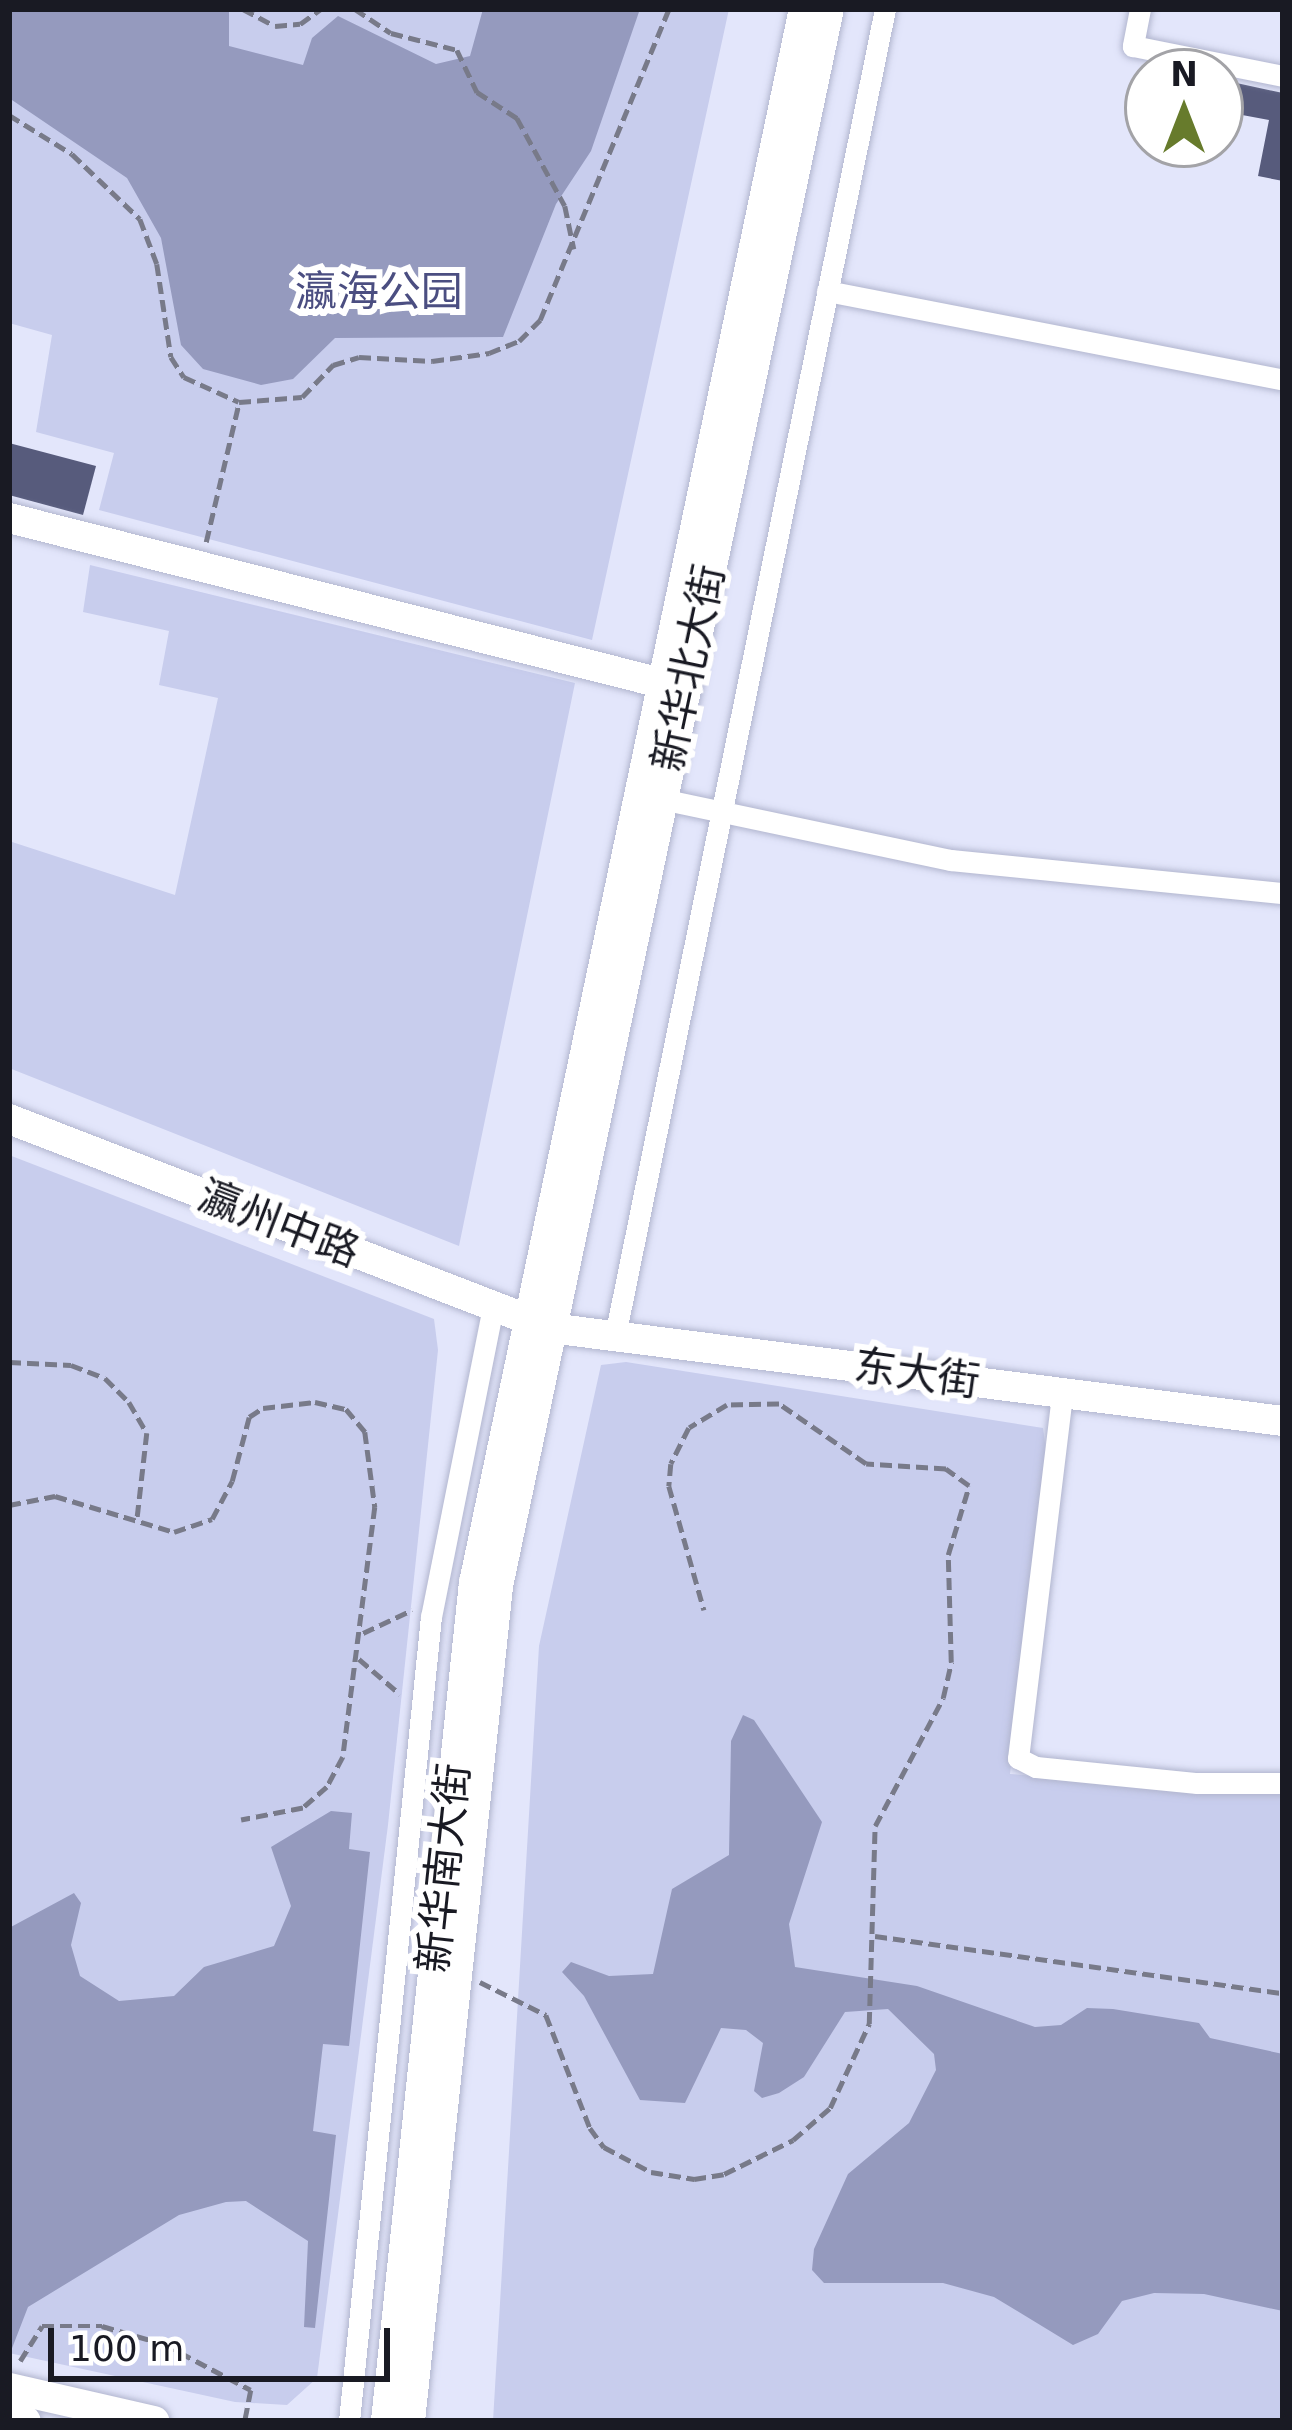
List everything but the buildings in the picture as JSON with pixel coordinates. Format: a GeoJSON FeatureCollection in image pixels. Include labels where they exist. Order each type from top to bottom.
{"type":"FeatureCollection","features":[{"type":"Feature","properties":{"kind":"main road","name":"新华北大街"},"geometry":{"type":"LineString","coordinates":[[538,1324],[661,683],[804,9]]}},
{"type":"Feature","properties":{"kind":"main road","name":"新华北大街"},"geometry":{"type":"LineString","coordinates":[[538,1324],[661,799],[829,9]]}},
{"type":"Feature","properties":{"kind":"main road"},"geometry":{"type":"LineString","coordinates":[[9,518],[661,683]]}},
{"type":"Feature","properties":{"kind":"main road","name":"瀛州中路"},"geometry":{"type":"LineString","coordinates":[[9,1119],[538,1324]]}},
{"type":"Feature","properties":{"kind":"main road","name":"东大街"},"geometry":{"type":"LineString","coordinates":[[538,1324],[1283,1421]]}},
{"type":"Feature","properties":{"kind":"main road","name":"新华南大街"},"geometry":{"type":"LineString","coordinates":[[410,2421],[498,1586],[538,1324]]}},
{"type":"Feature","properties":{"kind":"main road","name":"新华南大街"},"geometry":{"type":"LineString","coordinates":[[386,2421],[474,1583],[538,1324]]}},
{"type":"Feature","properties":{"kind":"main road"},"geometry":{"type":"LineString","coordinates":[[15,2374],[154,2421]]}},
{"type":"Feature","properties":{"kind":"main road"},"geometry":{"type":"LineString","coordinates":[[9,2417],[26,2421]]}},
{"type":"Feature","properties":{"kind":"street"},"geometry":{"type":"LineString","coordinates":[[615,1336],[885,9]]}},
{"type":"Feature","properties":{"kind":"street"},"geometry":{"type":"LineString","coordinates":[[1140,9],[1133,46],[1283,76]]}},
{"type":"Feature","properties":{"kind":"street"},"geometry":{"type":"LineString","coordinates":[[827,291],[1283,380]]}},
{"type":"Feature","properties":{"kind":"street"},"geometry":{"type":"LineString","coordinates":[[661,799],[951,860],[1283,893]]}},
{"type":"Feature","properties":{"kind":"street"},"geometry":{"type":"LineString","coordinates":[[350,2421],[434,1600],[493,1306]]}},
{"type":"Feature","properties":{"kind":"street"},"geometry":{"type":"LineString","coordinates":[[1062,1395],[1018,1758],[1036,1767],[1197,1783],[1283,1783]]}},
{"type":"Feature","properties":{"kind":"path"},"geometry":{"type":"LineString","coordinates":[[243,9],[275,26],[300,24],[321,9]]}},
{"type":"Feature","properties":{"kind":"path"},"geometry":{"type":"LineString","coordinates":[[355,9],[391,33],[449,46],[460,57],[476,92],[517,118],[565,206],[574,249]]}},
{"type":"Feature","properties":{"kind":"path"},"geometry":{"type":"LineString","coordinates":[[9,116],[72,154],[140,219],[157,264],[171,357],[195,384],[239,402],[302,398],[333,365],[359,357],[432,362],[519,341],[540,320],[574,249],[669,9]]}},
{"type":"Feature","properties":{"kind":"path"},"geometry":{"type":"LineString","coordinates":[[201,566],[239,402]]}},
{"type":"Feature","properties":{"kind":"path"},"geometry":{"type":"LineString","coordinates":[[9,1362],[71,1365],[105,1378],[129,1402],[147,1433],[137,1522]]}},
{"type":"Feature","properties":{"kind":"path"},"geometry":{"type":"LineString","coordinates":[[9,1505],[55,1496],[175,1532],[212,1519],[232,1481],[249,1417],[263,1408],[315,1402],[346,1409],[374,1458],[353,1716],[327,1787],[303,1808],[241,1820]]}},
{"type":"Feature","properties":{"kind":"path"},"geometry":{"type":"LineString","coordinates":[[457,1977],[493,1985],[546,2015],[568,2056],[579,2109],[604,2147],[651,2172],[694,2179],[755,2161],[830,2108],[862,2052],[875,1936],[871,1849],[944,1698],[951,1662],[949,1555],[969,1486],[946,1468],[866,1464],[779,1404],[727,1405],[689,1428],[671,1464],[669,1486],[704,1610]]}},
{"type":"Feature","properties":{"kind":"path"},"geometry":{"type":"LineString","coordinates":[[362,1634],[434,1600]]}},
{"type":"Feature","properties":{"kind":"path"},"geometry":{"type":"LineString","coordinates":[[359,1659],[421,1712]]}},
{"type":"Feature","properties":{"kind":"path"},"geometry":{"type":"LineString","coordinates":[[875,1936],[1283,1994]]}},
{"type":"Feature","properties":{"kind":"path"},"geometry":{"type":"LineString","coordinates":[[15,2374],[42,2326],[102,2326],[164,2344],[250,2390],[244,2421]]}},
{"type":"Feature","properties":{"kind":"green space","name":"瀛海公园"},"geometry":{"type":"Polygon","coordinates":[[[9,9],[729,9],[592,640],[99,510],[114,453],[36,432],[52,335],[9,323],[9,9]]]}},
{"type":"Feature","properties":{"kind":"green space"},"geometry":{"type":"Polygon","coordinates":[[[90,565],[575,683],[459,1246],[9,1068],[9,841],[175,895],[218,698],[159,685],[169,631],[83,612],[90,565]]]}},
{"type":"Feature","properties":{"kind":"green space"},"geometry":{"type":"Polygon","coordinates":[[[9,1155],[434,1319],[438,1350],[388,1825],[317,2378],[287,2405],[235,2402],[9,2353],[9,1155]]]}},
{"type":"Feature","properties":{"kind":"green space"},"geometry":{"type":"Polygon","coordinates":[[[626,1362],[1043,1428],[1047,1457],[1010,1774],[1283,1794],[1283,2421],[493,2421],[539,1646],[601,1365],[626,1362]]]}},
{"type":"Feature","properties":{"kind":"shaded area"},"geometry":{"type":"Polygon","coordinates":[[[9,9],[229,9],[229,46],[303,65],[312,38],[338,16],[436,64],[470,56],[483,9],[640,9],[591,151],[556,204],[503,337],[335,338],[293,379],[261,385],[203,369],[181,345],[161,238],[127,178],[9,98],[9,9]]]}},
{"type":"Feature","properties":{"kind":"shaded area"},"geometry":{"type":"Polygon","coordinates":[[[743,1715],[754,1720],[822,1822],[789,1924],[795,1967],[917,1986],[1035,2027],[1061,2025],[1087,2008],[1113,2009],[1199,2023],[1210,2038],[1283,2054],[1283,2311],[1204,2294],[1154,2293],[1122,2301],[1098,2334],[1073,2345],[994,2297],[943,2283],[824,2283],[812,2270],[814,2249],[848,2174],[909,2123],[936,2070],[934,2054],[888,2009],[845,2012],[804,2077],[779,2093],[762,2098],[754,2091],[763,2043],[746,2030],[721,2028],[685,2103],[640,2100],[584,1996],[562,1972],[571,1962],[609,1976],[653,1974],[672,1889],[729,1855],[731,1741],[743,1715]]]}},
{"type":"Feature","properties":{"kind":"shaded area"},"geometry":{"type":"Polygon","coordinates":[[[331,1811],[352,1813],[349,1849],[370,1852],[349,2046],[323,2044],[313,2131],[336,2135],[315,2328],[304,2327],[308,2241],[246,2201],[226,2202],[179,2215],[28,2307],[9,2356],[9,1928],[74,1893],[81,1903],[71,1945],[80,1976],[119,2001],[174,1996],[204,1967],[274,1946],[291,1906],[271,1847],[331,1811]]]}}]}
